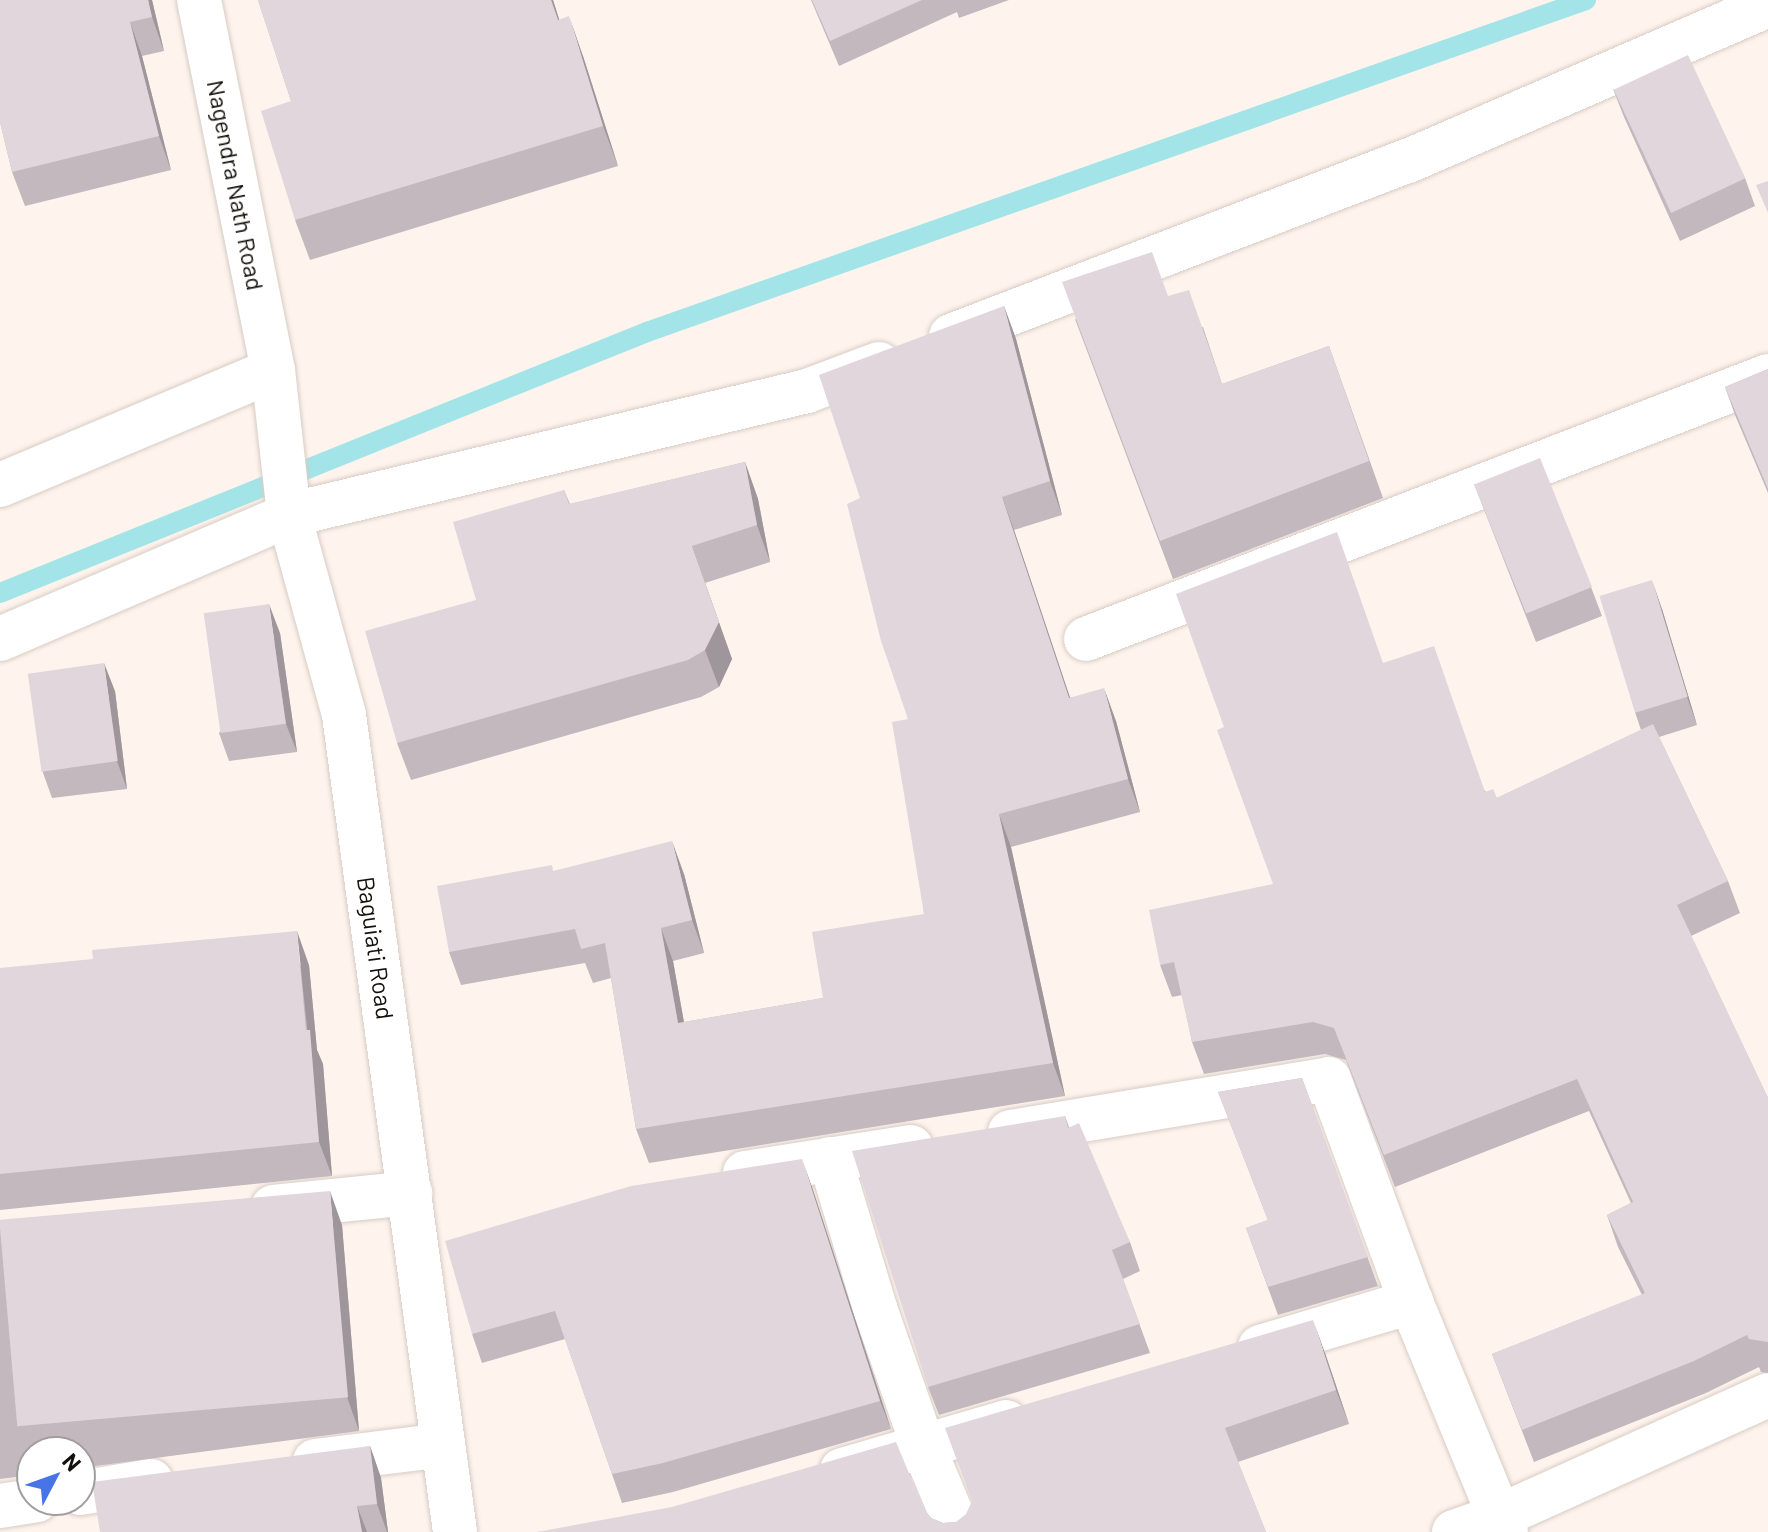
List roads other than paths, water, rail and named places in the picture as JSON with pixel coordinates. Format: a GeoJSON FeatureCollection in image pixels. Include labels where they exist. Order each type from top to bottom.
{"type":"FeatureCollection","features":[{"type":"Feature","properties":{"kind":"street","name":"Nagendra Nath Road"},"geometry":{"type":"LineString","coordinates":[[199,0],[273,370]]}},
{"type":"Feature","properties":{"kind":"street"},"geometry":{"type":"LineString","coordinates":[[0,639],[289,515],[807,391],[1408,161],[1768,5]]}},
{"type":"Feature","properties":{"kind":"street"},"geometry":{"type":"LineString","coordinates":[[0,485],[273,370]]}},
{"type":"Feature","properties":{"kind":"street","name":"Baguiati Road"},"geometry":{"type":"LineString","coordinates":[[273,370],[289,515],[344,715],[455,1532]]}},
{"type":"Feature","properties":{"kind":"street"},"geometry":{"type":"LineString","coordinates":[[1086,639],[1768,376]]}},
{"type":"Feature","properties":{"kind":"street"},"geometry":{"type":"LineString","coordinates":[[711,1178],[1329,1079],[1411,1302],[1503,1524]]}},
{"type":"Feature","properties":{"kind":"street"},"geometry":{"type":"LineString","coordinates":[[830,1159],[876,1311],[923,1446],[959,1532]]}},
{"type":"Feature","properties":{"kind":"street"},"geometry":{"type":"LineString","coordinates":[[236,1211],[410,1193]]}},
{"type":"Feature","properties":{"kind":"street"},"geometry":{"type":"LineString","coordinates":[[418,1255],[462,1242]]}},
{"type":"Feature","properties":{"kind":"street"},"geometry":{"type":"LineString","coordinates":[[1228,1356],[1411,1302]]}},
{"type":"Feature","properties":{"kind":"street"},"geometry":{"type":"LineString","coordinates":[[1454,1532],[1503,1524],[1768,1395]]}},
{"type":"Feature","properties":{"kind":"street"},"geometry":{"type":"LineString","coordinates":[[801,1481],[1045,1410]]}},
{"type":"Feature","properties":{"kind":"street"},"geometry":{"type":"LineString","coordinates":[[277,1466],[443,1445]]}},
{"type":"Feature","properties":{"kind":"street"},"geometry":{"type":"LineString","coordinates":[[96,1491],[187,1477]]}},
{"type":"Feature","properties":{"kind":"waterway"},"geometry":{"type":"LineString","coordinates":[[0,593],[647,332],[1586,0]]}}]}
